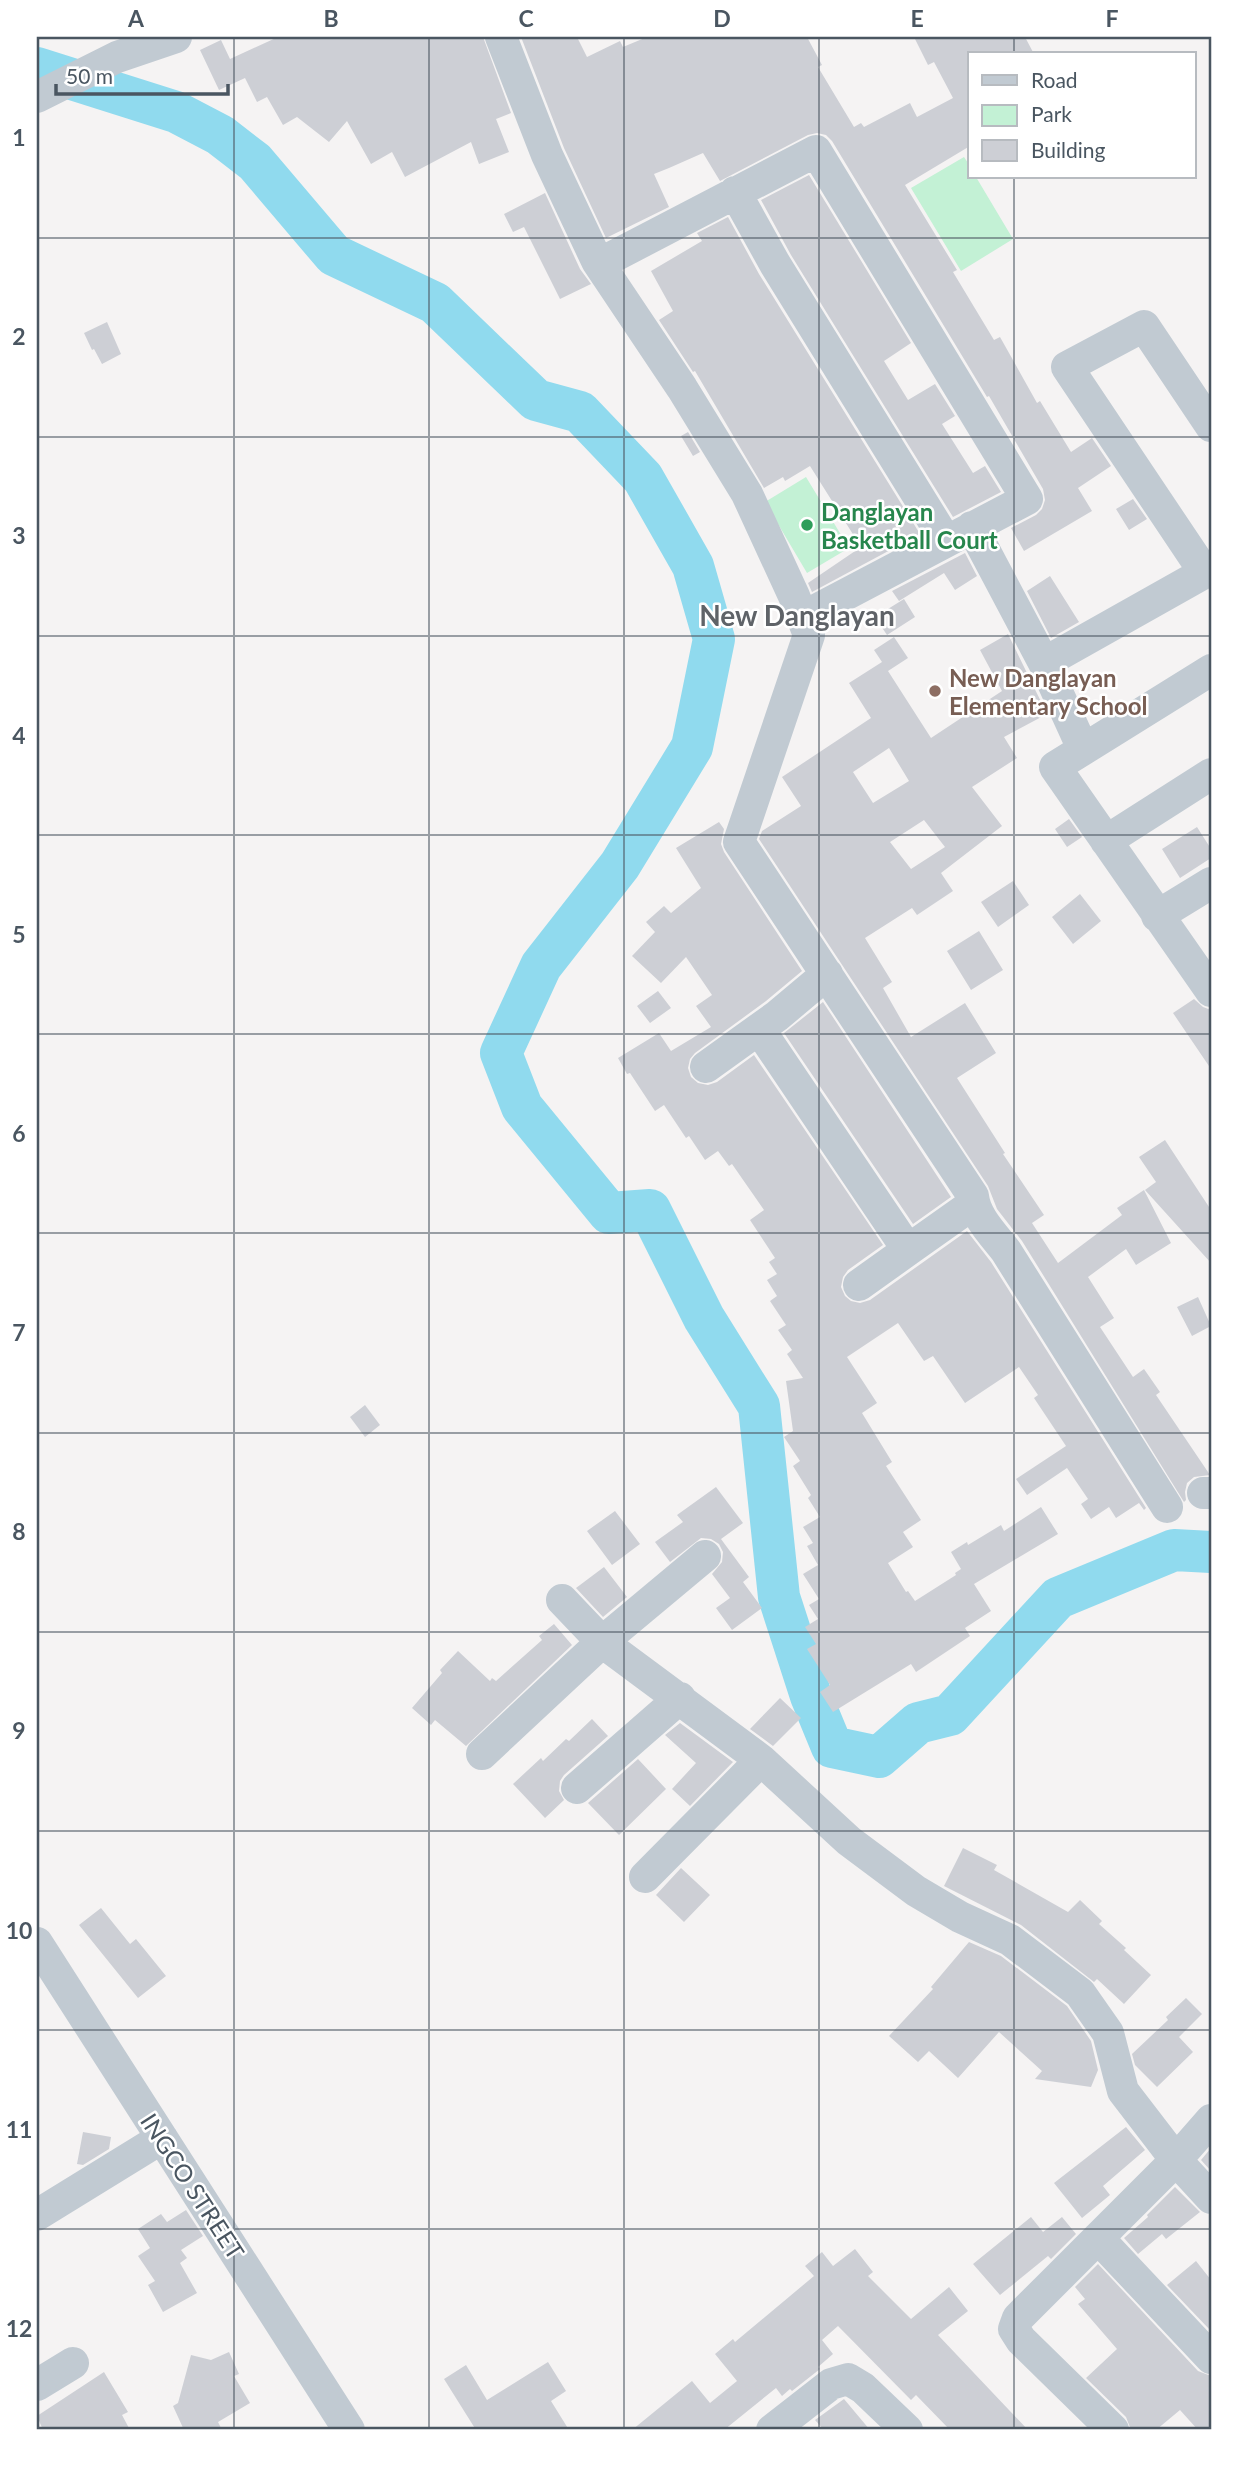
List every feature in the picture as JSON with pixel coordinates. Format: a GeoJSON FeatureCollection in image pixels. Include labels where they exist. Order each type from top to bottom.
{"type":"FeatureCollection","features":[{"type":"Feature","properties":{"kind":"street"},"geometry":{"type":"LineString","coordinates":[[37,97],[117,57],[176,37]]}},
{"type":"Feature","properties":{"kind":"street"},"geometry":{"type":"LineString","coordinates":[[501,37],[547,155],[599,264],[682,388],[747,494],[809,635],[739,842],[973,1196],[974,1204],[1167,1507]]}},
{"type":"Feature","properties":{"kind":"street"},"geometry":{"type":"LineString","coordinates":[[599,264],[816,151],[1027,499],[803,617]]}},
{"type":"Feature","properties":{"kind":"street"},"geometry":{"type":"LineString","coordinates":[[735,192],[775,264],[1044,663],[1083,749]]}},
{"type":"Feature","properties":{"kind":"street"},"geometry":{"type":"LineString","coordinates":[[1044,663],[1208,571],[1067,367],[1144,326],[1211,426]]}},
{"type":"Feature","properties":{"kind":"street"},"geometry":{"type":"LineString","coordinates":[[1210,988],[1055,768],[1211,670]]}},
{"type":"Feature","properties":{"kind":"street"},"geometry":{"type":"LineString","coordinates":[[1106,841],[1211,774]]}},
{"type":"Feature","properties":{"kind":"street"},"geometry":{"type":"LineString","coordinates":[[1157,916],[1211,883]]}},
{"type":"Feature","properties":{"kind":"street"},"geometry":{"type":"LineString","coordinates":[[706,1067],[827,975]]}},
{"type":"Feature","properties":{"kind":"street"},"geometry":{"type":"LineString","coordinates":[[759,1029],[908,1250]]}},
{"type":"Feature","properties":{"kind":"street"},"geometry":{"type":"LineString","coordinates":[[859,1284],[974,1204]]}},
{"type":"Feature","properties":{"kind":"street"},"geometry":{"type":"LineString","coordinates":[[482,1754],[602,1642],[705,1556]]}},
{"type":"Feature","properties":{"kind":"street"},"geometry":{"type":"LineString","coordinates":[[562,1600],[602,1642],[761,1760],[849,1841],[916,1891],[960,1917],[1010,1940],[1080,1993],[1108,2033],[1124,2091],[1176,2160],[1211,2199]]}},
{"type":"Feature","properties":{"kind":"street"},"geometry":{"type":"LineString","coordinates":[[577,1788],[680,1698]]}},
{"type":"Feature","properties":{"kind":"street"},"geometry":{"type":"LineString","coordinates":[[645,1877],[761,1760]]}},
{"type":"Feature","properties":{"kind":"street","name":"INGCO STREET"},"geometry":{"type":"LineString","coordinates":[[37,1943],[349,2430]]}},
{"type":"Feature","properties":{"kind":"street"},"geometry":{"type":"LineString","coordinates":[[1113,2430],[1021,2340],[1014,2329],[1018,2318],[1176,2160],[1211,2120]]}},
{"type":"Feature","properties":{"kind":"street"},"geometry":{"type":"LineString","coordinates":[[37,2215],[162,2138]]}},
{"type":"Feature","properties":{"kind":"street"},"geometry":{"type":"LineString","coordinates":[[1098,2238],[1211,2358]]}},
{"type":"Feature","properties":{"kind":"street"},"geometry":{"type":"LineString","coordinates":[[37,2385],[73,2363]]}},
{"type":"Feature","properties":{"kind":"street"},"geometry":{"type":"LineString","coordinates":[[772,2430],[831,2384],[848,2379],[863,2388],[907,2430]]}},
{"type":"Feature","properties":{"kind":"green space"},"geometry":{"type":"Polygon","coordinates":[[[964,157],[968,163],[968,178],[977,178],[1013,239],[961,271],[911,188],[964,157]]]}},
{"type":"Feature","properties":{"kind":"green space","name":"Danglayan Basketball Court"},"geometry":{"type":"Polygon","coordinates":[[[806,477],[849,548],[807,573],[765,502],[806,477]]]}},
{"type":"Feature","properties":{"kind":"building"},"geometry":{"type":"Polygon","coordinates":[[[278,37],[483,37],[511,113],[496,119],[509,152],[479,164],[471,142],[405,177],[392,152],[371,164],[347,121],[329,142],[297,117],[283,125],[267,97],[257,102],[245,78],[219,90],[200,50],[221,40],[230,59],[278,37]]]}},
{"type":"Feature","properties":{"kind":"building"},"geometry":{"type":"Polygon","coordinates":[[[521,37],[577,37],[587,57],[620,41],[623,47],[647,37],[807,37],[822,65],[818,67],[854,127],[861,123],[864,127],[910,103],[917,117],[953,98],[934,62],[928,65],[914,37],[1025,37],[1033,52],[968,52],[968,147],[905,185],[957,270],[953,272],[994,340],[1000,337],[1037,403],[1040,401],[1071,452],[1092,438],[1111,466],[1078,488],[1092,511],[1024,551],[1011,528],[1042,509],[1045,500],[1043,489],[989,396],[987,397],[826,135],[808,135],[720,181],[703,153],[654,174],[669,207],[606,238],[564,148],[521,37]]]}},
{"type":"Feature","properties":{"kind":"building"},"geometry":{"type":"Polygon","coordinates":[[[809,175],[911,343],[884,361],[908,400],[935,384],[955,416],[942,424],[973,473],[985,466],[1001,492],[953,517],[791,255],[761,200],[809,175]]]}},
{"type":"Feature","properties":{"kind":"building"},"geometry":{"type":"Polygon","coordinates":[[[545,193],[580,269],[591,284],[560,299],[524,227],[513,232],[504,214],[545,193]]]}},
{"type":"Feature","properties":{"kind":"building"},"geometry":{"type":"Polygon","coordinates":[[[728,217],[759,274],[920,534],[812,592],[808,583],[861,547],[810,466],[785,481],[783,477],[764,488],[695,371],[693,372],[659,320],[673,311],[651,271],[702,241],[697,233],[728,217]]]}},
{"type":"Feature","properties":{"kind":"building"},"geometry":{"type":"Polygon","coordinates":[[[107,322],[121,354],[102,364],[84,333],[107,322]]]}},
{"type":"Feature","properties":{"kind":"building"},"geometry":{"type":"Polygon","coordinates":[[[688,432],[700,452],[693,456],[681,436],[688,432]]]}},
{"type":"Feature","properties":{"kind":"building"},"geometry":{"type":"Polygon","coordinates":[[[1133,499],[1147,519],[1129,530],[1116,509],[1133,499]]]}},
{"type":"Feature","properties":{"kind":"building"},"geometry":{"type":"Polygon","coordinates":[[[965,553],[977,576],[955,590],[944,573],[899,601],[892,591],[965,553]]]}},
{"type":"Feature","properties":{"kind":"building"},"geometry":{"type":"Polygon","coordinates":[[[1050,576],[1079,622],[1051,638],[1027,591],[1050,576]]]}},
{"type":"Feature","properties":{"kind":"building"},"geometry":{"type":"Polygon","coordinates":[[[904,599],[915,617],[887,635],[875,617],[904,599]]]}},
{"type":"Feature","properties":{"kind":"building"},"geometry":{"type":"Polygon","coordinates":[[[1008,634],[1047,714],[1004,737],[1017,758],[972,787],[1002,826],[941,873],[953,891],[917,915],[912,908],[865,938],[892,982],[883,988],[911,1037],[965,1003],[996,1053],[957,1078],[1044,1215],[1032,1223],[1058,1263],[1122,1215],[1117,1208],[1144,1190],[1171,1243],[1136,1265],[1126,1249],[1088,1277],[1114,1318],[1100,1327],[1133,1377],[1144,1369],[1160,1392],[1156,1395],[1210,1475],[1194,1477],[1187,1483],[1184,1502],[1022,1241],[997,1209],[988,1186],[759,839],[762,831],[801,806],[782,777],[871,718],[849,683],[882,662],[874,650],[894,637],[908,658],[888,671],[931,738],[1002,691],[980,650],[1008,634]],[[889,748],[853,772],[873,803],[909,781],[889,748]],[[924,820],[890,842],[911,869],[945,847],[924,820]]]}},
{"type":"Feature","properties":{"kind":"building"},"geometry":{"type":"Polygon","coordinates":[[[1069,819],[1082,837],[1067,847],[1055,829],[1069,819]]]}},
{"type":"Feature","properties":{"kind":"building"},"geometry":{"type":"Polygon","coordinates":[[[719,822],[724,829],[721,844],[724,852],[802,971],[695,1053],[688,1068],[691,1077],[698,1083],[708,1085],[717,1082],[754,1055],[883,1245],[848,1270],[843,1277],[841,1287],[851,1301],[860,1303],[870,1300],[967,1231],[991,1262],[1146,1508],[1144,1510],[1139,1503],[1116,1518],[1109,1507],[1091,1519],[1081,1504],[1088,1499],[1067,1468],[1027,1495],[1016,1479],[1066,1446],[1034,1398],[1038,1395],[1019,1367],[965,1403],[933,1356],[924,1361],[898,1323],[847,1357],[877,1403],[862,1413],[892,1462],[886,1466],[921,1520],[903,1532],[913,1547],[888,1563],[906,1592],[908,1591],[915,1601],[961,1569],[951,1552],[1001,1525],[1004,1531],[1041,1507],[1058,1534],[974,1584],[991,1611],[965,1628],[970,1636],[916,1672],[911,1664],[833,1712],[820,1692],[830,1685],[807,1649],[816,1644],[805,1627],[818,1619],[809,1605],[819,1599],[803,1574],[818,1565],[807,1546],[813,1543],[803,1527],[820,1517],[808,1498],[811,1495],[793,1466],[800,1461],[784,1437],[793,1431],[786,1381],[803,1378],[787,1354],[792,1350],[778,1330],[786,1325],[770,1301],[777,1296],[767,1280],[777,1274],[769,1262],[775,1258],[750,1220],[764,1210],[732,1164],[729,1166],[718,1151],[705,1160],[664,1105],[655,1111],[618,1058],[659,1033],[671,1051],[711,1027],[696,1006],[712,995],[686,957],[661,983],[632,956],[655,932],[646,922],[664,906],[671,913],[701,888],[676,848],[719,822]]]}},
{"type":"Feature","properties":{"kind":"building"},"geometry":{"type":"Polygon","coordinates":[[[1197,827],[1211,849],[1211,858],[1180,878],[1162,849],[1197,827]]]}},
{"type":"Feature","properties":{"kind":"building"},"geometry":{"type":"Polygon","coordinates":[[[1013,881],[1029,905],[998,927],[981,902],[1013,881]]]}},
{"type":"Feature","properties":{"kind":"building"},"geometry":{"type":"Polygon","coordinates":[[[1080,894],[1101,921],[1073,944],[1052,917],[1080,894]]]}},
{"type":"Feature","properties":{"kind":"building"},"geometry":{"type":"Polygon","coordinates":[[[979,931],[1003,970],[971,990],[947,951],[979,931]]]}},
{"type":"Feature","properties":{"kind":"building"},"geometry":{"type":"Polygon","coordinates":[[[658,991],[671,1008],[650,1023],[637,1006],[658,991]]]}},
{"type":"Feature","properties":{"kind":"building"},"geometry":{"type":"Polygon","coordinates":[[[1194,999],[1211,1010],[1211,1069],[1173,1013],[1194,999]]]}},
{"type":"Feature","properties":{"kind":"building"},"geometry":{"type":"Polygon","coordinates":[[[823,1002],[951,1197],[913,1224],[784,1033],[823,1002]]]}},
{"type":"Feature","properties":{"kind":"building"},"geometry":{"type":"Polygon","coordinates":[[[1165,1140],[1211,1210],[1211,1263],[1145,1190],[1156,1182],[1139,1157],[1165,1140]]]}},
{"type":"Feature","properties":{"kind":"building"},"geometry":{"type":"Polygon","coordinates":[[[1198,1297],[1211,1326],[1192,1336],[1177,1307],[1198,1297]]]}},
{"type":"Feature","properties":{"kind":"building"},"geometry":{"type":"Polygon","coordinates":[[[365,1405],[380,1425],[365,1437],[350,1417],[365,1405]]]}},
{"type":"Feature","properties":{"kind":"building"},"geometry":{"type":"Polygon","coordinates":[[[716,1487],[743,1523],[721,1539],[749,1577],[743,1582],[762,1608],[732,1630],[716,1608],[730,1598],[712,1574],[722,1562],[723,1552],[719,1544],[711,1539],[701,1538],[670,1562],[655,1542],[683,1522],[677,1515],[716,1487]]]}},
{"type":"Feature","properties":{"kind":"building"},"geometry":{"type":"Polygon","coordinates":[[[615,1511],[640,1544],[612,1565],[587,1531],[615,1511]]]}},
{"type":"Feature","properties":{"kind":"building"},"geometry":{"type":"Polygon","coordinates":[[[604,1567],[627,1597],[603,1617],[576,1588],[604,1567]]]}},
{"type":"Feature","properties":{"kind":"building"},"geometry":{"type":"Polygon","coordinates":[[[554,1624],[572,1645],[466,1746],[435,1720],[431,1725],[412,1708],[458,1651],[490,1681],[492,1678],[496,1681],[542,1640],[539,1636],[554,1624]]]}},
{"type":"Feature","properties":{"kind":"building"},"geometry":{"type":"Polygon","coordinates":[[[780,1698],[801,1718],[773,1746],[750,1729],[780,1698]]]}},
{"type":"Feature","properties":{"kind":"building"},"geometry":{"type":"Polygon","coordinates":[[[592,1719],[608,1736],[564,1775],[559,1791],[564,1800],[545,1818],[513,1784],[541,1758],[543,1761],[566,1739],[569,1741],[592,1719]]]}},
{"type":"Feature","properties":{"kind":"building"},"geometry":{"type":"Polygon","coordinates":[[[680,1723],[733,1762],[690,1806],[672,1789],[696,1763],[665,1735],[680,1723]]]}},
{"type":"Feature","properties":{"kind":"building"},"geometry":{"type":"Polygon","coordinates":[[[638,1759],[666,1789],[619,1835],[588,1803],[638,1759]]]}},
{"type":"Feature","properties":{"kind":"building"},"geometry":{"type":"Polygon","coordinates":[[[963,1848],[997,1865],[994,1870],[1068,1912],[1080,1900],[1102,1921],[1099,1924],[1151,1975],[1124,2004],[1097,1979],[1094,1982],[1021,1925],[944,1886],[963,1848]]]}},
{"type":"Feature","properties":{"kind":"building"},"geometry":{"type":"Polygon","coordinates":[[[681,1868],[710,1895],[684,1922],[656,1895],[681,1868]]]}},
{"type":"Feature","properties":{"kind":"building"},"geometry":{"type":"Polygon","coordinates":[[[101,1908],[130,1944],[136,1939],[166,1976],[138,1998],[79,1925],[101,1908]]]}},
{"type":"Feature","properties":{"kind":"building"},"geometry":{"type":"Polygon","coordinates":[[[969,1942],[1001,1956],[1067,2006],[1091,2041],[1098,2070],[1091,2087],[1035,2079],[1042,2071],[999,2032],[958,2078],[929,2051],[918,2062],[889,2036],[933,1989],[931,1987],[969,1942]]]}},
{"type":"Feature","properties":{"kind":"building"},"geometry":{"type":"Polygon","coordinates":[[[1186,1998],[1202,2014],[1179,2037],[1193,2052],[1157,2087],[1135,2065],[1132,2054],[1168,2020],[1166,2017],[1186,1998]]]}},
{"type":"Feature","properties":{"kind":"building"},"geometry":{"type":"Polygon","coordinates":[[[1126,2127],[1145,2150],[1103,2186],[1110,2195],[1082,2218],[1054,2183],[1126,2127]]]}},
{"type":"Feature","properties":{"kind":"building"},"geometry":{"type":"Polygon","coordinates":[[[83,2132],[111,2137],[109,2149],[83,2165],[77,2164],[83,2132]]]}},
{"type":"Feature","properties":{"kind":"building"},"geometry":{"type":"Polygon","coordinates":[[[1211,2148],[1211,2171],[1201,2160],[1211,2148]]]}},
{"type":"Feature","properties":{"kind":"building"},"geometry":{"type":"Polygon","coordinates":[[[1175,2187],[1200,2212],[1166,2239],[1162,2234],[1138,2254],[1124,2238],[1148,2217],[1175,2187]]]}},
{"type":"Feature","properties":{"kind":"building"},"geometry":{"type":"Polygon","coordinates":[[[186,2210],[203,2236],[181,2250],[187,2258],[180,2263],[197,2293],[163,2312],[148,2285],[155,2281],[138,2256],[150,2248],[138,2229],[161,2214],[167,2222],[186,2210]]]}},
{"type":"Feature","properties":{"kind":"building"},"geometry":{"type":"Polygon","coordinates":[[[1031,2217],[1043,2232],[1062,2217],[1076,2234],[1051,2259],[1048,2256],[1000,2295],[973,2264],[1031,2217]]]}},
{"type":"Feature","properties":{"kind":"building"},"geometry":{"type":"Polygon","coordinates":[[[855,2249],[873,2272],[868,2276],[911,2319],[949,2287],[968,2311],[938,2335],[1028,2430],[950,2430],[916,2395],[911,2400],[838,2326],[822,2340],[833,2354],[818,2367],[820,2369],[782,2396],[776,2388],[724,2430],[632,2430],[692,2381],[710,2403],[737,2381],[715,2354],[733,2339],[735,2342],[814,2276],[805,2266],[822,2252],[833,2266],[855,2249]]]}},
{"type":"Feature","properties":{"kind":"building"},"geometry":{"type":"Polygon","coordinates":[[[1196,2261],[1211,2280],[1210,2330],[1167,2285],[1196,2261]]]}},
{"type":"Feature","properties":{"kind":"building"},"geometry":{"type":"Polygon","coordinates":[[[1098,2264],[1198,2371],[1211,2376],[1211,2430],[1198,2430],[1180,2410],[1156,2430],[1131,2430],[1126,2417],[1086,2378],[1117,2349],[1078,2304],[1085,2299],[1075,2287],[1098,2264]]]}},
{"type":"Feature","properties":{"kind":"building"},"geometry":{"type":"Polygon","coordinates":[[[229,2352],[239,2374],[234,2376],[250,2403],[218,2422],[222,2430],[184,2430],[173,2406],[178,2403],[191,2355],[211,2360],[229,2352]]]}},
{"type":"Feature","properties":{"kind":"building"},"geometry":{"type":"Polygon","coordinates":[[[548,2362],[566,2391],[551,2401],[569,2430],[476,2430],[444,2379],[466,2365],[487,2400],[548,2362]]]}},
{"type":"Feature","properties":{"kind":"building"},"geometry":{"type":"Polygon","coordinates":[[[104,2372],[128,2412],[122,2415],[130,2430],[43,2430],[37,2416],[104,2372]]]}},
{"type":"Feature","properties":{"kind":"building"},"geometry":{"type":"Polygon","coordinates":[[[844,2399],[870,2430],[824,2430],[815,2420],[844,2399]]]}},
{"type":"Feature","properties":{"kind":"waterway"},"geometry":{"type":"LineString","coordinates":[[37,68],[176,112],[220,135],[255,162],[334,255],[435,303],[536,400],[580,412],[643,478],[693,566],[714,639],[692,747],[620,865],[541,966],[501,1053],[522,1107],[609,1213],[650,1210],[704,1318],[759,1406],[779,1597],[811,1696],[832,1747],[879,1757],[918,1723],[950,1715],[1058,1598],[1174,1550],[1211,1552]]}},
{"type":"Feature","properties":{"kind":"place","name":"Danglayan Basketball Court"},"geometry":{"type":"Point","coordinates":[807,525]}},
{"type":"Feature","properties":{"kind":"place","name":"New Danglayan Elementary School"},"geometry":{"type":"Point","coordinates":[935,691]}},
{"type":"Feature","properties":{"kind":"district","name":"New Danglayan"},"geometry":{"type":"Point","coordinates":[797,615]}}]}
